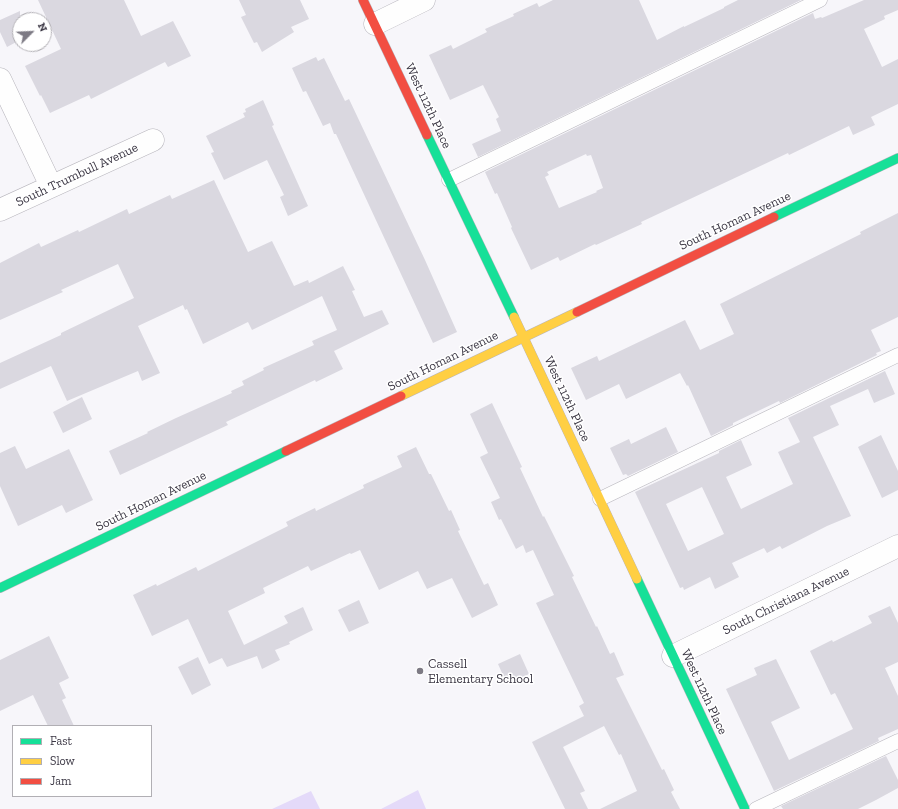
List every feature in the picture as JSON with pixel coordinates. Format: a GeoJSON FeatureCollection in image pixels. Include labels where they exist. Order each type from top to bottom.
{"type":"FeatureCollection","features":[{"type":"Feature","properties":{"kind":"street","name":"West 112th Place"},"geometry":{"type":"LineString","coordinates":[[363,0],[600,499],[745,809]]}},
{"type":"Feature","properties":{"kind":"street"},"geometry":{"type":"LineString","coordinates":[[374,24],[424,0]]}},
{"type":"Feature","properties":{"kind":"street"},"geometry":{"type":"LineString","coordinates":[[0,79],[51,186]]}},
{"type":"Feature","properties":{"kind":"street","name":"South Trumbull Avenue"},"geometry":{"type":"LineString","coordinates":[[0,210],[153,140]]}},
{"type":"Feature","properties":{"kind":"street","name":"South Homan Avenue"},"geometry":{"type":"LineString","coordinates":[[0,588],[523,336],[898,158]]}},
{"type":"Feature","properties":{"kind":"street","name":"South Christiana Avenue"},"geometry":{"type":"LineString","coordinates":[[673,656],[898,546]]}},
{"type":"Feature","properties":{"kind":"lane"},"geometry":{"type":"LineString","coordinates":[[449,180],[820,0]]}},
{"type":"Feature","properties":{"kind":"lane"},"geometry":{"type":"LineString","coordinates":[[600,499],[898,355]]}},
{"type":"Feature","properties":{"kind":"lane"},"geometry":{"type":"LineString","coordinates":[[756,809],[898,742]]}},
{"type":"Feature","properties":{"kind":"shaded area"},"geometry":{"type":"Polygon","coordinates":[[[418,790],[426,809],[381,809],[418,790]]]}},
{"type":"Feature","properties":{"kind":"shaded area"},"geometry":{"type":"Polygon","coordinates":[[[311,791],[320,809],[272,809],[311,791]]]}},
{"type":"Feature","properties":{"kind":"building"},"geometry":{"type":"Polygon","coordinates":[[[38,0],[124,0],[141,36],[173,21],[191,56],[168,67],[165,62],[91,99],[89,95],[50,113],[25,66],[61,49],[52,30],[52,12],[44,12],[38,0]]]}},
{"type":"Feature","properties":{"kind":"building"},"geometry":{"type":"Polygon","coordinates":[[[239,0],[300,0],[309,19],[291,27],[294,32],[262,52],[257,42],[254,43],[241,17],[246,15],[239,0]]]}},
{"type":"Feature","properties":{"kind":"building"},"geometry":{"type":"Polygon","coordinates":[[[553,0],[639,0],[657,40],[738,0],[801,0],[478,157],[472,144],[501,131],[496,119],[499,117],[483,85],[450,100],[429,55],[451,45],[453,49],[487,32],[485,29],[514,16],[513,14],[537,3],[539,7],[553,0]]]}},
{"type":"Feature","properties":{"kind":"building"},"geometry":{"type":"Polygon","coordinates":[[[864,0],[898,0],[898,10],[884,16],[885,19],[864,29],[882,67],[898,59],[898,104],[871,117],[875,125],[853,135],[849,126],[641,222],[642,224],[596,245],[595,244],[560,261],[558,257],[531,270],[511,228],[512,227],[497,193],[495,194],[485,172],[813,13],[815,19],[822,18],[864,0]],[[586,154],[547,172],[549,175],[545,177],[559,208],[603,188],[591,155],[587,156],[586,154]]]}},
{"type":"Feature","properties":{"kind":"building"},"geometry":{"type":"Polygon","coordinates":[[[12,15],[12,44],[7,47],[0,32],[0,20],[12,15]]]}},
{"type":"Feature","properties":{"kind":"building"},"geometry":{"type":"Polygon","coordinates":[[[316,57],[318,61],[324,58],[345,101],[349,99],[425,260],[457,332],[433,343],[336,134],[334,134],[330,123],[323,126],[306,91],[303,92],[292,68],[316,57]]]}},
{"type":"Feature","properties":{"kind":"building"},"geometry":{"type":"Polygon","coordinates":[[[263,100],[274,125],[272,126],[308,206],[288,216],[280,197],[284,195],[267,160],[224,180],[211,153],[214,152],[206,136],[245,117],[243,113],[246,112],[245,109],[263,100]]]}},
{"type":"Feature","properties":{"kind":"building"},"geometry":{"type":"Polygon","coordinates":[[[214,180],[248,252],[272,241],[294,286],[308,280],[309,283],[343,266],[355,290],[352,291],[364,317],[382,310],[389,324],[334,351],[343,369],[316,382],[315,380],[226,422],[228,425],[120,475],[109,451],[176,418],[232,393],[231,391],[244,385],[242,381],[264,370],[263,368],[314,345],[312,341],[337,330],[322,296],[252,330],[248,322],[203,344],[187,309],[185,310],[183,305],[138,326],[160,373],[142,381],[138,371],[67,401],[51,366],[0,389],[0,363],[61,335],[61,333],[134,298],[118,264],[61,290],[63,292],[0,320],[0,263],[39,243],[41,247],[78,230],[79,232],[127,209],[129,214],[170,195],[172,199],[214,180]]]}},
{"type":"Feature","properties":{"kind":"building"},"geometry":{"type":"Polygon","coordinates":[[[898,213],[898,317],[871,330],[881,351],[876,353],[877,355],[780,403],[779,401],[733,423],[733,425],[711,436],[688,385],[687,386],[680,373],[626,399],[619,384],[586,400],[571,368],[597,356],[599,361],[685,320],[700,350],[734,334],[720,304],[861,234],[860,232],[898,213]]]}},
{"type":"Feature","properties":{"kind":"building"},"geometry":{"type":"Polygon","coordinates":[[[885,371],[895,394],[874,403],[868,389],[830,406],[839,425],[813,437],[851,516],[827,526],[782,549],[780,546],[767,553],[764,548],[732,563],[739,577],[715,589],[710,577],[684,590],[683,587],[680,588],[635,492],[719,453],[719,451],[741,440],[752,465],[726,477],[741,509],[793,484],[778,452],[800,442],[788,418],[885,371]],[[702,487],[666,504],[688,551],[724,534],[702,487]]]}},
{"type":"Feature","properties":{"kind":"building"},"geometry":{"type":"Polygon","coordinates":[[[82,397],[92,419],[63,433],[53,412],[82,397]]]}},
{"type":"Feature","properties":{"kind":"building"},"geometry":{"type":"Polygon","coordinates":[[[492,403],[522,467],[520,468],[543,517],[544,516],[574,576],[572,577],[596,627],[597,626],[610,654],[614,652],[624,675],[616,678],[662,770],[664,769],[674,790],[671,792],[680,809],[600,809],[637,791],[621,754],[619,755],[604,726],[563,747],[585,791],[580,793],[588,809],[565,809],[532,742],[584,716],[579,706],[584,703],[536,603],[554,595],[533,550],[526,553],[523,545],[516,549],[501,519],[499,520],[491,502],[500,498],[480,457],[488,453],[470,414],[492,403]]]}},
{"type":"Feature","properties":{"kind":"building"},"geometry":{"type":"Polygon","coordinates":[[[666,427],[678,452],[628,476],[626,474],[623,475],[610,448],[629,439],[631,444],[666,427]]]}},
{"type":"Feature","properties":{"kind":"building"},"geometry":{"type":"Polygon","coordinates":[[[881,435],[898,471],[898,490],[882,498],[858,447],[881,435]]]}},
{"type":"Feature","properties":{"kind":"building"},"geometry":{"type":"Polygon","coordinates":[[[15,446],[26,469],[69,449],[93,500],[66,513],[62,505],[18,526],[0,486],[0,453],[15,446]]]}},
{"type":"Feature","properties":{"kind":"building"},"geometry":{"type":"Polygon","coordinates":[[[416,447],[449,511],[451,510],[460,530],[458,531],[484,585],[488,583],[498,605],[472,618],[452,578],[427,589],[418,571],[379,590],[360,550],[311,571],[308,566],[263,588],[265,593],[228,611],[244,645],[288,623],[284,616],[303,607],[313,630],[289,642],[290,644],[275,650],[280,660],[262,669],[257,656],[227,667],[222,658],[209,664],[188,619],[152,636],[133,595],[156,584],[157,586],[196,567],[198,571],[288,526],[286,522],[315,508],[316,511],[364,488],[363,485],[402,467],[397,456],[416,447]]]}},
{"type":"Feature","properties":{"kind":"building"},"geometry":{"type":"Polygon","coordinates":[[[359,600],[369,623],[349,632],[338,610],[359,600]]]}},
{"type":"Feature","properties":{"kind":"building"},"geometry":{"type":"Polygon","coordinates":[[[890,606],[898,623],[898,662],[885,668],[898,696],[898,729],[878,738],[879,741],[774,791],[726,689],[757,675],[754,668],[776,659],[800,708],[771,722],[789,760],[853,729],[835,693],[831,695],[810,651],[832,640],[833,642],[872,623],[868,616],[890,606]]]}},
{"type":"Feature","properties":{"kind":"building"},"geometry":{"type":"Polygon","coordinates":[[[49,636],[69,678],[59,683],[66,698],[62,700],[74,725],[48,725],[33,695],[0,711],[0,660],[49,636]]]}},
{"type":"Feature","properties":{"kind":"building"},"geometry":{"type":"Polygon","coordinates":[[[520,654],[529,674],[507,684],[498,664],[520,654]]]}},
{"type":"Feature","properties":{"kind":"building"},"geometry":{"type":"Polygon","coordinates":[[[198,657],[211,685],[192,695],[178,667],[198,657]]]}},
{"type":"Feature","properties":{"kind":"building"},"geometry":{"type":"Polygon","coordinates":[[[886,756],[898,780],[898,788],[858,809],[783,809],[781,806],[886,756]]]}},
{"type":"Feature","properties":{"kind":"traffic: fast"},"geometry":{"type":"LineString","coordinates":[[427,135],[514,317]]}},
{"type":"Feature","properties":{"kind":"traffic: fast"},"geometry":{"type":"LineString","coordinates":[[774,217],[898,158]]}},
{"type":"Feature","properties":{"kind":"traffic: fast"},"geometry":{"type":"LineString","coordinates":[[0,588],[286,451]]}},
{"type":"Feature","properties":{"kind":"traffic: fast"},"geometry":{"type":"LineString","coordinates":[[637,579],[745,809]]}},
{"type":"Feature","properties":{"kind":"traffic: slow"},"geometry":{"type":"LineString","coordinates":[[401,396],[577,312]]}},
{"type":"Feature","properties":{"kind":"traffic: slow"},"geometry":{"type":"LineString","coordinates":[[514,317],[637,579]]}},
{"type":"Feature","properties":{"kind":"traffic: jam"},"geometry":{"type":"LineString","coordinates":[[363,0],[427,135]]}},
{"type":"Feature","properties":{"kind":"traffic: jam"},"geometry":{"type":"LineString","coordinates":[[577,312],[774,217]]}},
{"type":"Feature","properties":{"kind":"traffic: jam"},"geometry":{"type":"LineString","coordinates":[[286,451],[401,396]]}},
{"type":"Feature","properties":{"kind":"place","name":"Cassell Elementary School"},"geometry":{"type":"Point","coordinates":[420,671]}}]}
